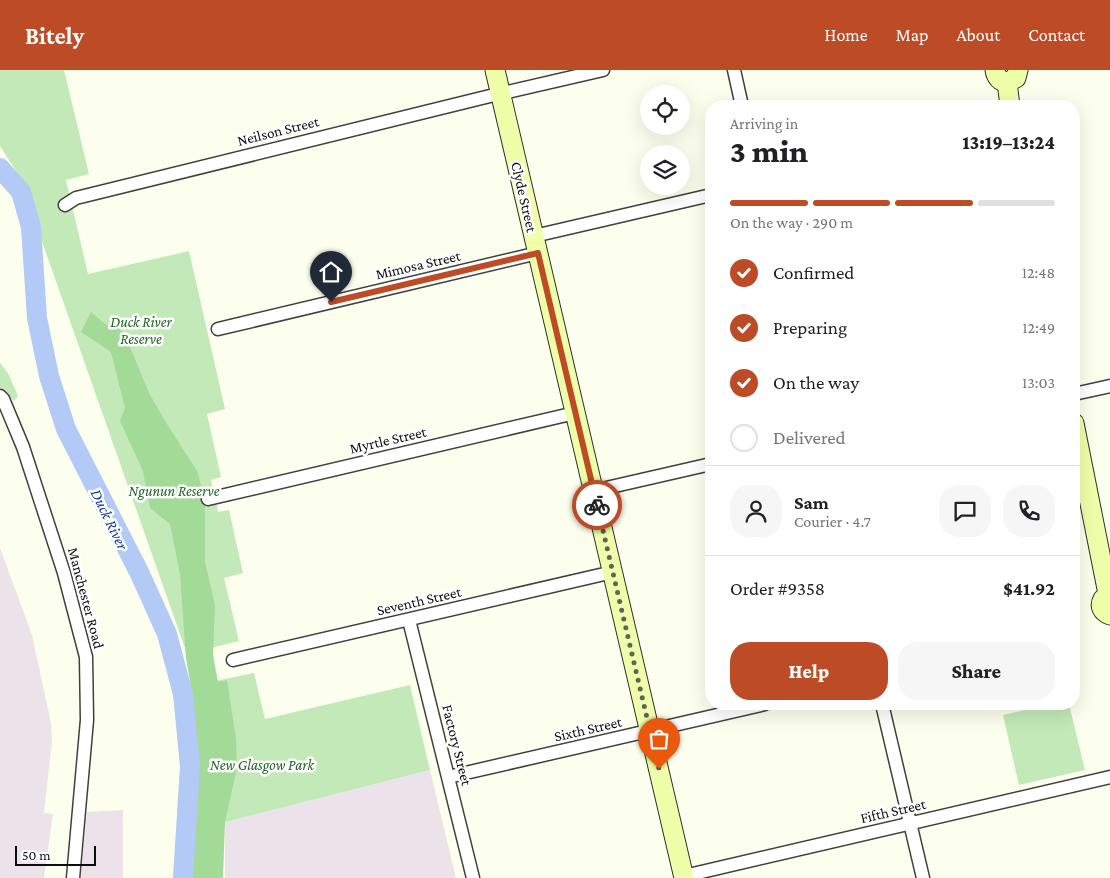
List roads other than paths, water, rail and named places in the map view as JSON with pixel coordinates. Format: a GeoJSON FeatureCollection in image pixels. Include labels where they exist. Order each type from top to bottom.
{"type":"FeatureCollection","features":[{"type":"Feature","properties":{"kind":"main road","name":"Clyde Street"},"geometry":{"type":"LineString","coordinates":[[495,70],[684,877]]}},
{"type":"Feature","properties":{"kind":"main road"},"geometry":{"type":"LineString","coordinates":[[1007,74],[1009,100]]}},
{"type":"Feature","properties":{"kind":"main road"},"geometry":{"type":"LineString","coordinates":[[1081,494],[1109,594],[1102,599],[1101,605],[1104,612],[1110,615]]}},
{"type":"Feature","properties":{"kind":"street","name":"Neilson Street"},"geometry":{"type":"LineString","coordinates":[[65,205],[76,198],[603,70]]}},
{"type":"Feature","properties":{"kind":"street"},"geometry":{"type":"LineString","coordinates":[[734,70],[741,100]]}},
{"type":"Feature","properties":{"kind":"street","name":"Mimosa Street"},"geometry":{"type":"LineString","coordinates":[[218,329],[536,245],[705,197]]}},
{"type":"Feature","properties":{"kind":"street"},"geometry":{"type":"LineString","coordinates":[[1080,393],[1110,386]]}},
{"type":"Feature","properties":{"kind":"street","name":"Manchester Road"},"geometry":{"type":"LineString","coordinates":[[0,396],[3,399],[23,448],[41,501],[64,573],[86,657],[88,720],[73,878]]}},
{"type":"Feature","properties":{"kind":"street","name":"Myrtle Street"},"geometry":{"type":"LineString","coordinates":[[208,499],[575,413]]}},
{"type":"Feature","properties":{"kind":"street"},"geometry":{"type":"LineString","coordinates":[[593,491],[705,465]]}},
{"type":"Feature","properties":{"kind":"street","name":"Seventh Street"},"geometry":{"type":"LineString","coordinates":[[233,660],[612,572]]}},
{"type":"Feature","properties":{"kind":"street","name":"Factory Street"},"geometry":{"type":"LineString","coordinates":[[410,620],[473,878]]}},
{"type":"Feature","properties":{"kind":"street","name":"Sixth Street"},"geometry":{"type":"LineString","coordinates":[[448,777],[739,710]]}},
{"type":"Feature","properties":{"kind":"street"},"geometry":{"type":"LineString","coordinates":[[883,710],[922,878]]}},
{"type":"Feature","properties":{"kind":"street","name":"Fifth Street"},"geometry":{"type":"LineString","coordinates":[[684,877],[910,824],[1003,800],[1024,798],[1110,777]]}},
{"type":"Feature","properties":{"kind":"waterway","name":"Duck River"},"geometry":{"type":"LineString","coordinates":[[0,168],[21,192],[31,227],[37,318],[49,376],[66,429],[140,574],[167,634],[183,694],[190,766],[183,878]]}},
{"type":"Feature","properties":{"kind":"park label","name":"Duck River Reserve"},"geometry":{"type":"Point","coordinates":[141,330]}},
{"type":"Feature","properties":{"kind":"park label","name":"Ngunun Reserve"},"geometry":{"type":"Point","coordinates":[174,491]}},
{"type":"Feature","properties":{"kind":"park label","name":"New Glasgow Park"},"geometry":{"type":"Point","coordinates":[262,765]}}]}
